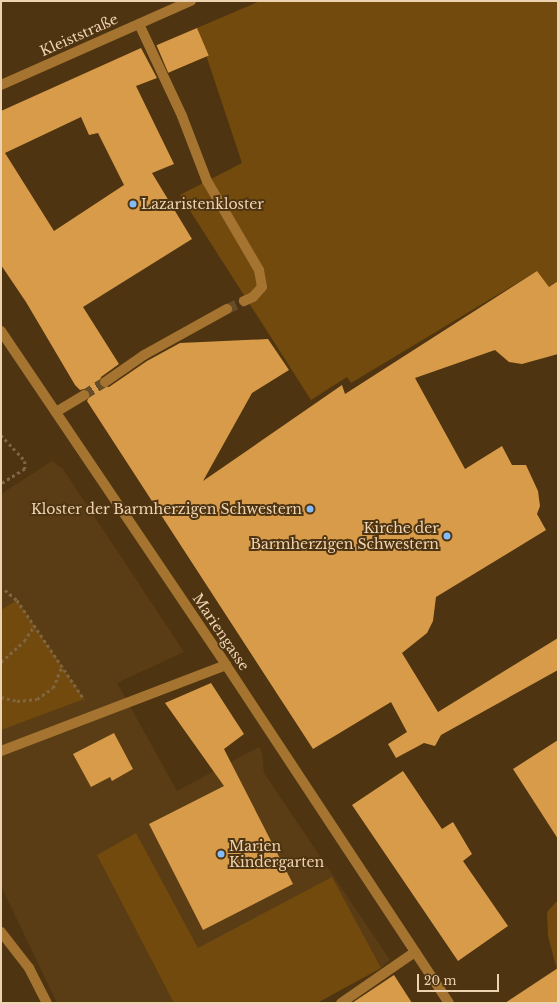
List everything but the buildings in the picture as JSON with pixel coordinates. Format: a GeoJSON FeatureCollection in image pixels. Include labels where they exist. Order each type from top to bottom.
{"type":"FeatureCollection","features":[{"type":"Feature","properties":{"kind":"street","name":"Kleiststraße"},"geometry":{"type":"LineString","coordinates":[[1,85],[191,1]]}},
{"type":"Feature","properties":{"kind":"street"},"geometry":{"type":"LineString","coordinates":[[139,24],[182,116],[207,181],[260,270],[262,287],[253,297],[244,301]]}},
{"type":"Feature","properties":{"kind":"street"},"geometry":{"type":"LineString","coordinates":[[105,382],[144,355],[227,309]]}},
{"type":"Feature","properties":{"kind":"street","name":"Mariengasse"},"geometry":{"type":"LineString","coordinates":[[1,331],[226,664],[449,1003]]}},
{"type":"Feature","properties":{"kind":"street"},"geometry":{"type":"LineString","coordinates":[[56,412],[84,395]]}},
{"type":"Feature","properties":{"kind":"street"},"geometry":{"type":"LineString","coordinates":[[1,751],[226,664]]}},
{"type":"Feature","properties":{"kind":"street"},"geometry":{"type":"LineString","coordinates":[[1,932],[29,968],[47,1003]]}},
{"type":"Feature","properties":{"kind":"street"},"geometry":{"type":"LineString","coordinates":[[341,1003],[415,952]]}},
{"type":"Feature","properties":{"kind":"path"},"geometry":{"type":"LineString","coordinates":[[1,435],[25,461],[25,469],[1,484]]}},
{"type":"Feature","properties":{"kind":"path"},"geometry":{"type":"LineString","coordinates":[[5,590],[17,600],[94,716]]}},
{"type":"Feature","properties":{"kind":"path"},"geometry":{"type":"LineString","coordinates":[[1,662],[24,641],[35,626]]}},
{"type":"Feature","properties":{"kind":"path"},"geometry":{"type":"LineString","coordinates":[[1,697],[17,702],[37,699],[53,688],[62,666]]}},
{"type":"Feature","properties":{"kind":"shaded area"},"geometry":{"type":"Polygon","coordinates":[[[260,1],[558,1],[558,281],[549,287],[537,271],[351,383],[347,377],[311,400],[180,195],[242,163],[197,28],[260,1]]]}},
{"type":"Feature","properties":{"kind":"shaded area"},"geometry":{"type":"Polygon","coordinates":[[[52,461],[63,469],[184,652],[117,683],[177,791],[259,747],[262,752],[264,773],[390,960],[381,968],[317,1003],[57,1003],[1,886],[1,494],[52,461]]]}},
{"type":"Feature","properties":{"kind":"shaded area"},"geometry":{"type":"Polygon","coordinates":[[[17,600],[84,699],[1,730],[1,610],[17,600]]]}},
{"type":"Feature","properties":{"kind":"shaded area"},"geometry":{"type":"Polygon","coordinates":[[[136,833],[198,948],[332,877],[381,968],[317,1003],[174,1003],[97,855],[136,833]]]}},
{"type":"Feature","properties":{"kind":"shaded area"},"geometry":{"type":"Polygon","coordinates":[[[558,900],[558,974],[548,936],[547,912],[558,900]]]}},
{"type":"Feature","properties":{"kind":"tunnel"},"geometry":{"type":"LineString","coordinates":[[227,309],[244,301]]}},
{"type":"Feature","properties":{"kind":"tunnel"},"geometry":{"type":"LineString","coordinates":[[84,395],[105,382]]}},
{"type":"Feature","properties":{"kind":"place","name":"Lazaristenkloster"},"geometry":{"type":"Point","coordinates":[133,204]}},
{"type":"Feature","properties":{"kind":"place","name":"Kloster der Barmherzigen Schwestern"},"geometry":{"type":"Point","coordinates":[310,509]}},
{"type":"Feature","properties":{"kind":"place","name":"Kirche der Barmherzigen Schwestern"},"geometry":{"type":"Point","coordinates":[447,536]}},
{"type":"Feature","properties":{"kind":"place","name":"Marien Kindergarten"},"geometry":{"type":"Point","coordinates":[221,854]}}]}
